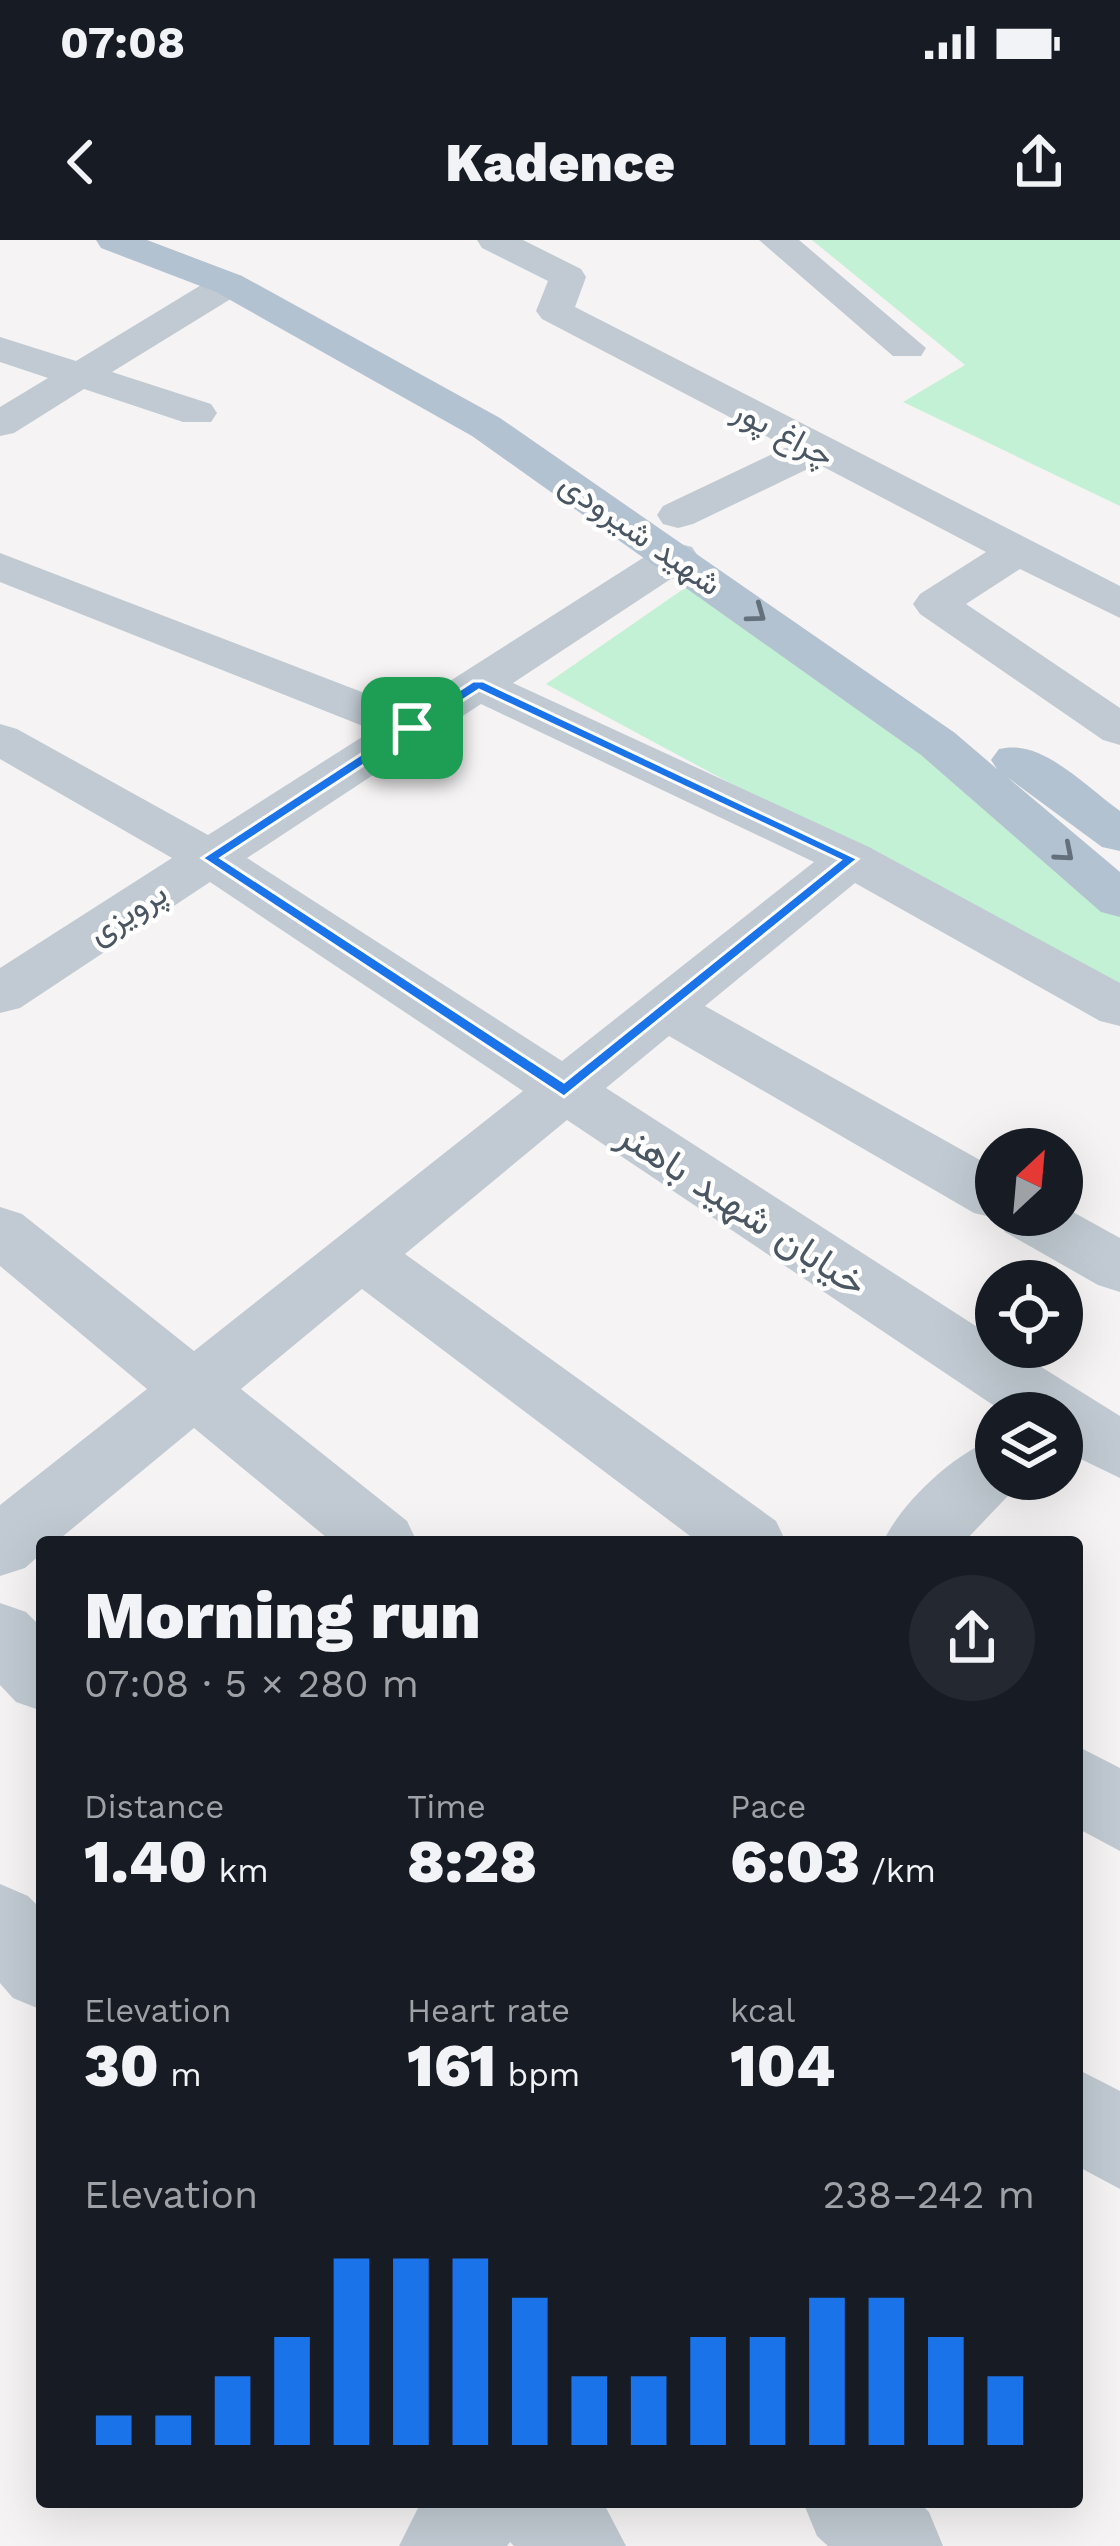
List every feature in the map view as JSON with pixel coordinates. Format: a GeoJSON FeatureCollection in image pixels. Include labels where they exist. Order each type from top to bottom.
{"type":"FeatureCollection","features":[{"type":"Feature","properties":{"kind":"main road","name":"شهید شیرودی"},"geometry":{"type":"LineString","coordinates":[[114,240],[229,284],[677,536],[1120,835]]}},
{"type":"Feature","properties":{"kind":"main road","name":"شهید شیرودی"},"geometry":{"type":"LineString","coordinates":[[165,240],[269,277],[353,316],[516,410],[938,744],[1120,900]]}},
{"type":"Feature","properties":{"kind":"street","name":"چراغ پور"},"geometry":{"type":"LineString","coordinates":[[495,240],[568,277],[555,311],[1015,554],[1120,604]]}},
{"type":"Feature","properties":{"kind":"street"},"geometry":{"type":"LineString","coordinates":[[777,240],[907,348]]}},
{"type":"Feature","properties":{"kind":"street"},"geometry":{"type":"LineString","coordinates":[[0,424],[229,284]]}},
{"type":"Feature","properties":{"kind":"street"},"geometry":{"type":"LineString","coordinates":[[0,349],[197,413]]}},
{"type":"Feature","properties":{"kind":"street","name":"پرویزی"},"geometry":{"type":"LineString","coordinates":[[0,994],[478,684],[677,536],[816,449]]}},
{"type":"Feature","properties":{"kind":"street"},"geometry":{"type":"LineString","coordinates":[[1015,554],[936,604],[1120,730]]}},
{"type":"Feature","properties":{"kind":"street"},"geometry":{"type":"LineString","coordinates":[[0,566],[412,728]]}},
{"type":"Feature","properties":{"kind":"street"},"geometry":{"type":"LineString","coordinates":[[478,684],[851,859],[1120,1007]]}},
{"type":"Feature","properties":{"kind":"street","name":"خیابان شهید باهنر"},"geometry":{"type":"LineString","coordinates":[[0,739],[210,858],[1025,1392]]}},
{"type":"Feature","properties":{"kind":"street"},"geometry":{"type":"LineString","coordinates":[[0,1546],[851,859]]}},
{"type":"Feature","properties":{"kind":"street"},"geometry":{"type":"LineString","coordinates":[[666,1009],[975,1185]]}},
{"type":"Feature","properties":{"kind":"street"},"geometry":{"type":"LineString","coordinates":[[0,1231],[375,1536]]}},
{"type":"Feature","properties":{"kind":"street"},"geometry":{"type":"LineString","coordinates":[[1064,1236],[1120,1268]]}},
{"type":"Feature","properties":{"kind":"street"},"geometry":{"type":"LineString","coordinates":[[361,1255],[743,1536]]}},
{"type":"Feature","properties":{"kind":"street","name":"خیابان شهید باهنر"},"geometry":{"type":"LineString","coordinates":[[1083,1428],[1120,1450]]}},
{"type":"Feature","properties":{"kind":"street"},"geometry":{"type":"LineString","coordinates":[[924,1536],[975,1487]]}},
{"type":"Feature","properties":{"kind":"street"},"geometry":{"type":"LineString","coordinates":[[0,1635],[36,1672]]}},
{"type":"Feature","properties":{"kind":"street"},"geometry":{"type":"LineString","coordinates":[[1083,1786],[1120,1814]]}},
{"type":"Feature","properties":{"kind":"street"},"geometry":{"type":"LineString","coordinates":[[0,1924],[36,1963]]}},
{"type":"Feature","properties":{"kind":"street"},"geometry":{"type":"LineString","coordinates":[[1083,2115],[1120,2146]]}},
{"type":"Feature","properties":{"kind":"street"},"geometry":{"type":"LineString","coordinates":[[448,2546],[476,2508]]}},
{"type":"Feature","properties":{"kind":"street"},"geometry":{"type":"LineString","coordinates":[[543,2508],[578,2546]]}},
{"type":"Feature","properties":{"kind":"street"},"geometry":{"type":"LineString","coordinates":[[857,2508],[895,2546]]}},
{"type":"Feature","properties":{"kind":"green space"},"geometry":{"type":"Polygon","coordinates":[[[812,240],[1120,240],[1120,506],[903,402],[965,365],[812,240]]]}},
{"type":"Feature","properties":{"kind":"green space"},"geometry":{"type":"Polygon","coordinates":[[[695,581],[1120,908],[1120,993],[546,684],[695,581]]]}},
{"type":"Feature","properties":{"kind":"route"},"geometry":{"type":"LineString","coordinates":[[478,684],[851,859],[564,1091],[210,858],[412,728],[478,684]]}}]}
